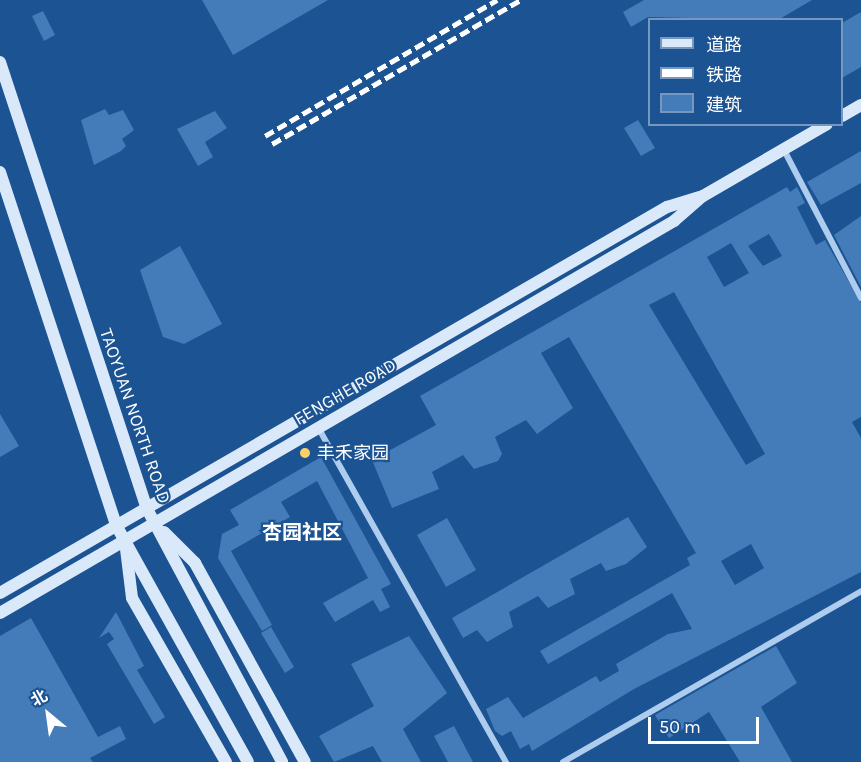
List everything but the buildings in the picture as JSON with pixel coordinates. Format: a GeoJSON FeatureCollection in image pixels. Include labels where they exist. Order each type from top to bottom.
{"type":"FeatureCollection","features":[{"type":"Feature","properties":{"kind":"main road","name":"TAOYUAN NORTH ROAD"},"geometry":{"type":"LineString","coordinates":[[0,62],[146,507],[282,762]]}},
{"type":"Feature","properties":{"kind":"main road"},"geometry":{"type":"LineString","coordinates":[[843,115],[861,105]]}},
{"type":"Feature","properties":{"kind":"main road","name":"FENGHE ROAD"},"geometry":{"type":"LineString","coordinates":[[0,593],[667,207],[703,195],[823,126]]}},
{"type":"Feature","properties":{"kind":"main road"},"geometry":{"type":"LineString","coordinates":[[0,172],[116,525],[248,762]]}},
{"type":"Feature","properties":{"kind":"main road","name":"FENGHE ROAD"},"geometry":{"type":"LineString","coordinates":[[0,613],[674,221],[703,195]]}},
{"type":"Feature","properties":{"kind":"main road"},"geometry":{"type":"LineString","coordinates":[[156,524],[195,563],[305,762]]}},
{"type":"Feature","properties":{"kind":"main road"},"geometry":{"type":"LineString","coordinates":[[125,542],[132,598],[226,762]]}},
{"type":"Feature","properties":{"kind":"street"},"geometry":{"type":"LineString","coordinates":[[784,149],[861,298]]}},
{"type":"Feature","properties":{"kind":"street"},"geometry":{"type":"LineString","coordinates":[[319,429],[506,762]]}},
{"type":"Feature","properties":{"kind":"street"},"geometry":{"type":"LineString","coordinates":[[563,762],[861,591]]}},
{"type":"Feature","properties":{"kind":"railway"},"geometry":{"type":"LineString","coordinates":[[265,136],[497,0]]}},
{"type":"Feature","properties":{"kind":"railway"},"geometry":{"type":"LineString","coordinates":[[272,144],[520,0]]}},
{"type":"Feature","properties":{"kind":"place","name":"丰禾家园"},"geometry":{"type":"Point","coordinates":[305,453]}},
{"type":"Feature","properties":{"kind":"district","name":"杏园社区"},"geometry":{"type":"Point","coordinates":[302,532]}}]}
